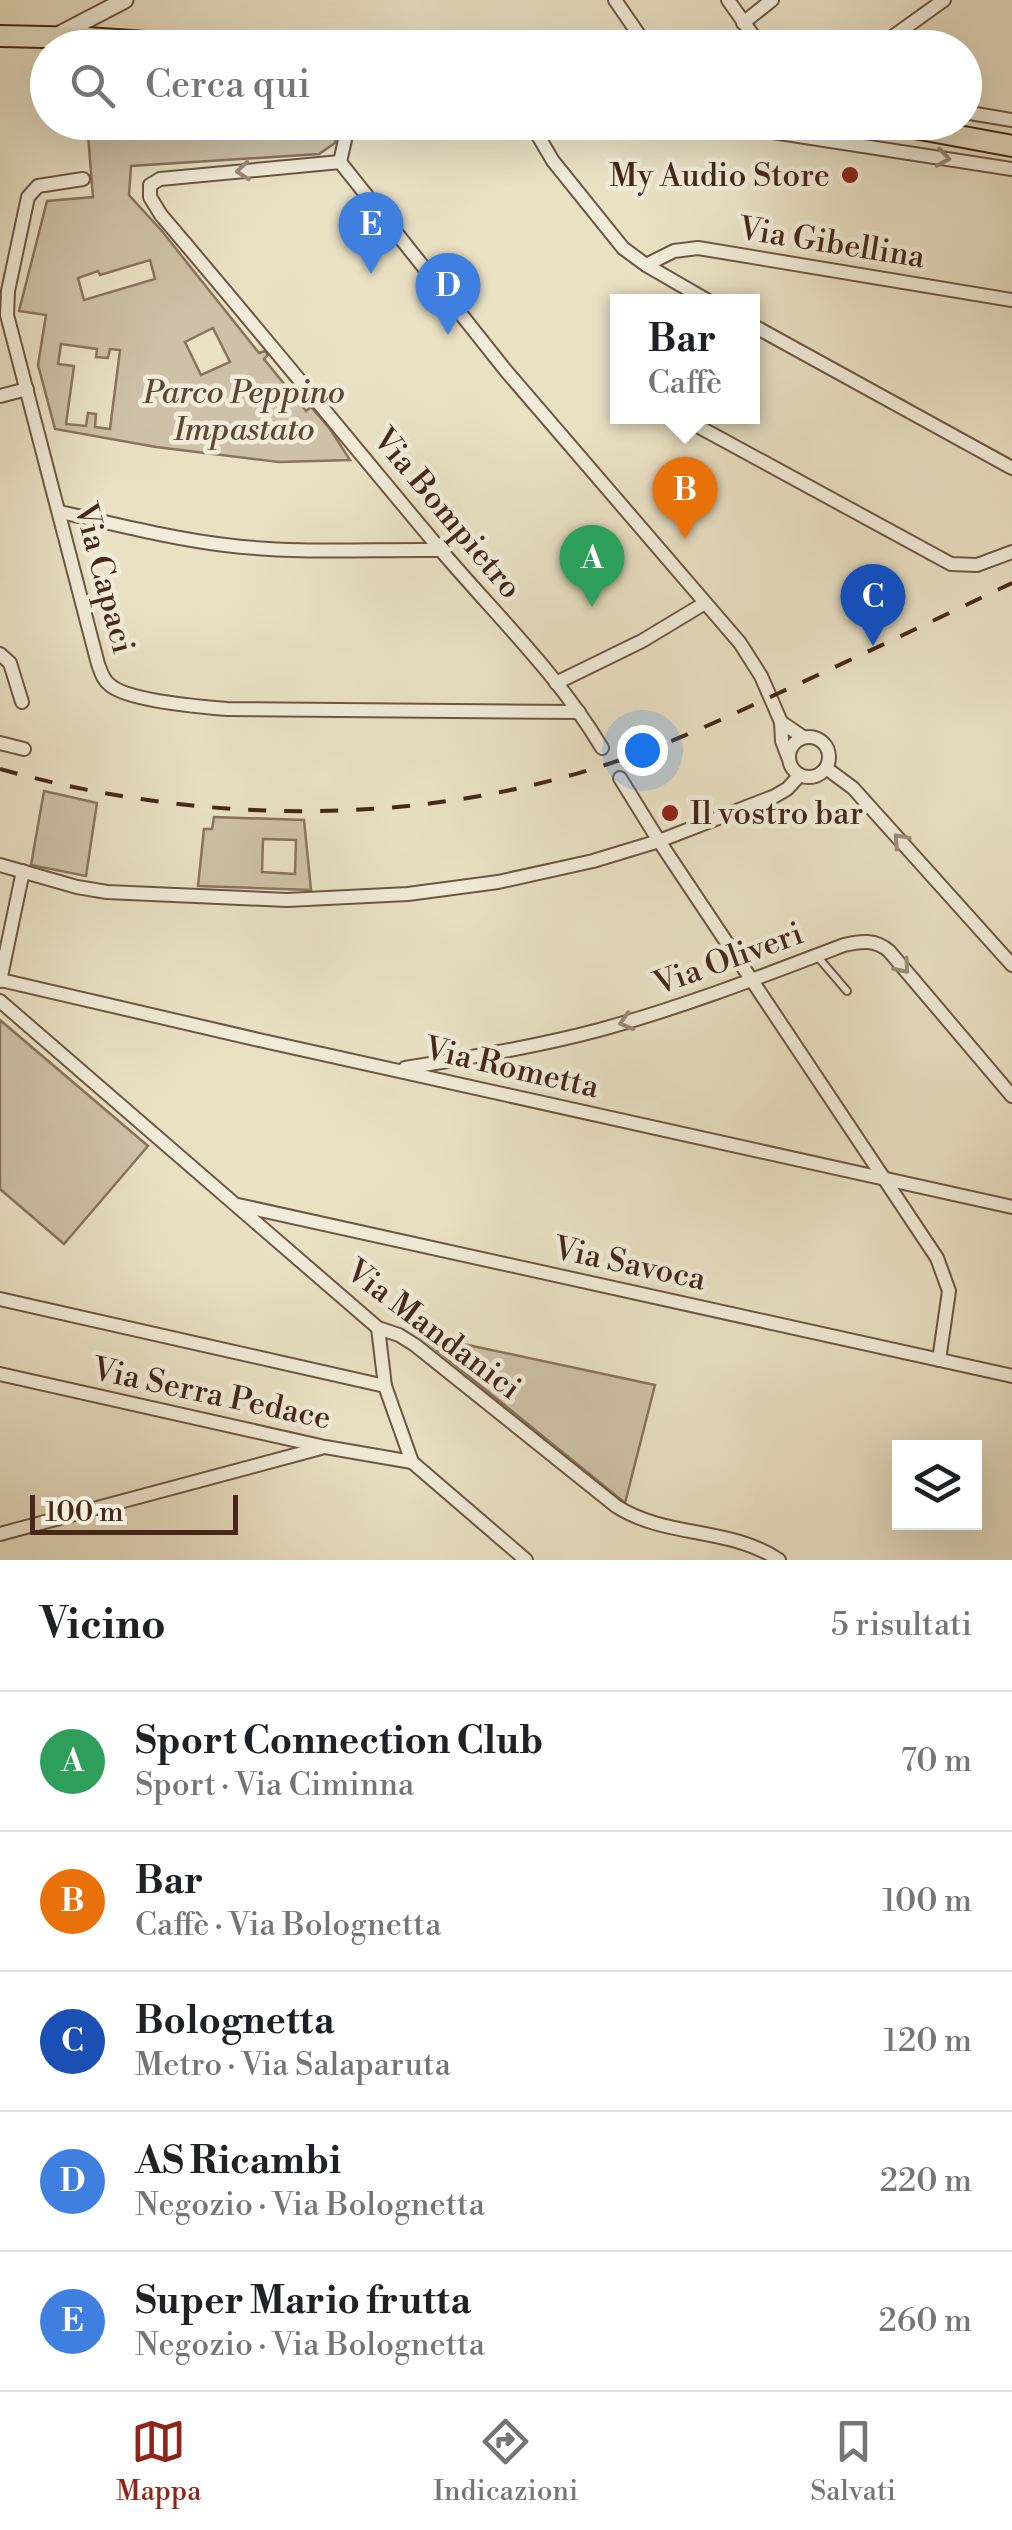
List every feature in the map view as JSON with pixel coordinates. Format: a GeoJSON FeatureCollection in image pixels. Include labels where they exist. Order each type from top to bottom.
{"type":"FeatureCollection","features":[{"type":"Feature","properties":{"kind":"main road"},"geometry":{"type":"LineString","coordinates":[[0,36],[30,36]]}},
{"type":"Feature","properties":{"kind":"main road"},"geometry":{"type":"LineString","coordinates":[[980,140],[1012,146]]}},
{"type":"Feature","properties":{"kind":"street"},"geometry":{"type":"LineString","coordinates":[[66,30],[125,0]]}},
{"type":"Feature","properties":{"kind":"street"},"geometry":{"type":"LineString","coordinates":[[615,0],[636,30]]}},
{"type":"Feature","properties":{"kind":"street"},"geometry":{"type":"LineString","coordinates":[[728,0],[749,30]]}},
{"type":"Feature","properties":{"kind":"street"},"geometry":{"type":"LineString","coordinates":[[744,23],[772,0]]}},
{"type":"Feature","properties":{"kind":"street"},"geometry":{"type":"LineString","coordinates":[[902,30],[944,0]]}},
{"type":"Feature","properties":{"kind":"street"},"geometry":{"type":"LineString","coordinates":[[994,117],[1012,104]]}},
{"type":"Feature","properties":{"kind":"street"},"geometry":{"type":"LineString","coordinates":[[982,115],[1012,120]]}},
{"type":"Feature","properties":{"kind":"street"},"geometry":{"type":"LineString","coordinates":[[344,140],[340,162],[507,372],[754,662],[781,722],[781,736],[788,758],[794,771],[814,776],[826,768],[829,755],[823,742],[810,736],[792,745],[788,758]]}},
{"type":"Feature","properties":{"kind":"street"},"geometry":{"type":"LineString","coordinates":[[540,140],[616,240],[646,266],[696,294]]}},
{"type":"Feature","properties":{"kind":"street"},"geometry":{"type":"LineString","coordinates":[[824,140],[1012,169]]}},
{"type":"Feature","properties":{"kind":"street","name":"Via Bompietro"},"geometry":{"type":"LineString","coordinates":[[340,162],[160,179],[150,185],[150,193],[161,214],[556,683],[602,748]]}},
{"type":"Feature","properties":{"kind":"street","name":"Via Capaci"},"geometry":{"type":"LineString","coordinates":[[82,179],[38,186],[30,194],[7,308],[100,669],[110,685],[184,705],[227,708],[579,712]]}},
{"type":"Feature","properties":{"kind":"street","name":"Via Gibellina"},"geometry":{"type":"LineString","coordinates":[[646,266],[674,251],[698,248],[1012,300]]}},
{"type":"Feature","properties":{"kind":"street"},"geometry":{"type":"LineString","coordinates":[[760,329],[1012,468]]}},
{"type":"Feature","properties":{"kind":"street"},"geometry":{"type":"LineString","coordinates":[[0,396],[27,389]]}},
{"type":"Feature","properties":{"kind":"street"},"geometry":{"type":"LineString","coordinates":[[694,424],[951,564],[981,565],[1012,552]]}},
{"type":"Feature","properties":{"kind":"street"},"geometry":{"type":"LineString","coordinates":[[60,512],[227,545],[441,550]]}},
{"type":"Feature","properties":{"kind":"street"},"geometry":{"type":"LineString","coordinates":[[556,683],[626,649],[705,603]]}},
{"type":"Feature","properties":{"kind":"street"},"geometry":{"type":"LineString","coordinates":[[0,654],[10,663],[22,702]]}},
{"type":"Feature","properties":{"kind":"street"},"geometry":{"type":"LineString","coordinates":[[781,722],[803,737]]}},
{"type":"Feature","properties":{"kind":"street"},"geometry":{"type":"LineString","coordinates":[[0,743],[24,749]]}},
{"type":"Feature","properties":{"kind":"street"},"geometry":{"type":"LineString","coordinates":[[826,768],[853,788],[1009,957]]}},
{"type":"Feature","properties":{"kind":"street"},"geometry":{"type":"LineString","coordinates":[[0,866],[102,892],[216,899],[338,899],[430,892],[574,866],[659,841],[775,796],[800,775]]}},
{"type":"Feature","properties":{"kind":"street"},"geometry":{"type":"LineString","coordinates":[[620,778],[934,1252],[946,1278],[949,1298],[940,1360]]}},
{"type":"Feature","properties":{"kind":"street"},"geometry":{"type":"LineString","coordinates":[[0,981],[23,872]]}},
{"type":"Feature","properties":{"kind":"street","name":"Via Oliveri"},"geometry":{"type":"LineString","coordinates":[[397,1070],[578,1035],[659,1012],[855,942],[871,942],[886,948],[1012,1096]]}},
{"type":"Feature","properties":{"kind":"street","name":"Via Rometta"},"geometry":{"type":"LineString","coordinates":[[0,981],[1012,1208]]}},
{"type":"Feature","properties":{"kind":"street","name":"Via Mandanici"},"geometry":{"type":"LineString","coordinates":[[0,1001],[378,1328],[416,1344],[626,1512],[655,1524],[748,1545],[779,1560]]}},
{"type":"Feature","properties":{"kind":"street","name":"Via Savoca"},"geometry":{"type":"LineString","coordinates":[[235,1204],[1012,1376]]}},
{"type":"Feature","properties":{"kind":"street"},"geometry":{"type":"LineString","coordinates":[[0,1299],[385,1386]]}},
{"type":"Feature","properties":{"kind":"street"},"geometry":{"type":"LineString","coordinates":[[378,1328],[385,1386],[412,1462],[526,1560]]}},
{"type":"Feature","properties":{"kind":"street","name":"Via Serra Pedace"},"geometry":{"type":"LineString","coordinates":[[0,1374],[324,1447],[412,1462]]}},
{"type":"Feature","properties":{"kind":"street"},"geometry":{"type":"LineString","coordinates":[[0,1534],[324,1447]]}},
{"type":"Feature","properties":{"kind":"lane"},"geometry":{"type":"LineString","coordinates":[[817,956],[847,992]]}},
{"type":"Feature","properties":{"kind":"green space","name":"Parco Peppino Impastato"},"geometry":{"type":"Polygon","coordinates":[[[88,140],[335,140],[319,154],[131,166],[129,195],[259,353],[265,351],[268,355],[264,359],[306,411],[311,407],[330,429],[350,460],[279,462],[156,447],[55,429],[38,365],[46,315],[19,311],[47,201],[93,197],[88,140]],[[150,260],[78,278],[84,300],[155,279],[150,260]],[[213,328],[185,342],[201,375],[230,362],[213,328]],[[61,344],[58,364],[74,366],[66,424],[86,426],[88,413],[96,414],[95,427],[110,429],[120,350],[110,349],[108,358],[96,357],[97,349],[61,344]]]}},
{"type":"Feature","properties":{"kind":"green space"},"geometry":{"type":"Polygon","coordinates":[[[44,791],[97,803],[86,876],[31,865],[44,791]]]}},
{"type":"Feature","properties":{"kind":"green space"},"geometry":{"type":"Polygon","coordinates":[[[214,817],[304,820],[311,890],[198,886],[204,829],[212,829],[214,817]],[[263,839],[262,872],[295,874],[296,840],[263,839]]]}},
{"type":"Feature","properties":{"kind":"green space"},"geometry":{"type":"Polygon","coordinates":[[[0,1020],[148,1146],[64,1244],[0,1189],[0,1020]]]}},
{"type":"Feature","properties":{"kind":"green space"},"geometry":{"type":"Polygon","coordinates":[[[417,1334],[655,1385],[625,1503],[417,1334]]]}},
{"type":"Feature","properties":{"kind":"railway"},"geometry":{"type":"LineString","coordinates":[[0,769],[77,788],[235,809],[314,811],[472,797],[550,781],[665,743],[1012,583]]}},
{"type":"Feature","properties":{"kind":"place","name":"My Audio Store"},"geometry":{"type":"Point","coordinates":[850,175]}},
{"type":"Feature","properties":{"kind":"place","name":"Super Mario frutta"},"geometry":{"type":"Point","coordinates":[371,274]}},
{"type":"Feature","properties":{"kind":"place","name":"AS Ricambi"},"geometry":{"type":"Point","coordinates":[448,335]}},
{"type":"Feature","properties":{"kind":"place","name":"Bar"},"geometry":{"type":"Point","coordinates":[685,539]}},
{"type":"Feature","properties":{"kind":"place","name":"Sport Connection Club"},"geometry":{"type":"Point","coordinates":[592,607]}},
{"type":"Feature","properties":{"kind":"place","name":"Bolognetta"},"geometry":{"type":"Point","coordinates":[873,646]}},
{"type":"Feature","properties":{"kind":"place","name":"Il vostro bar"},"geometry":{"type":"Point","coordinates":[670,813]}}]}
